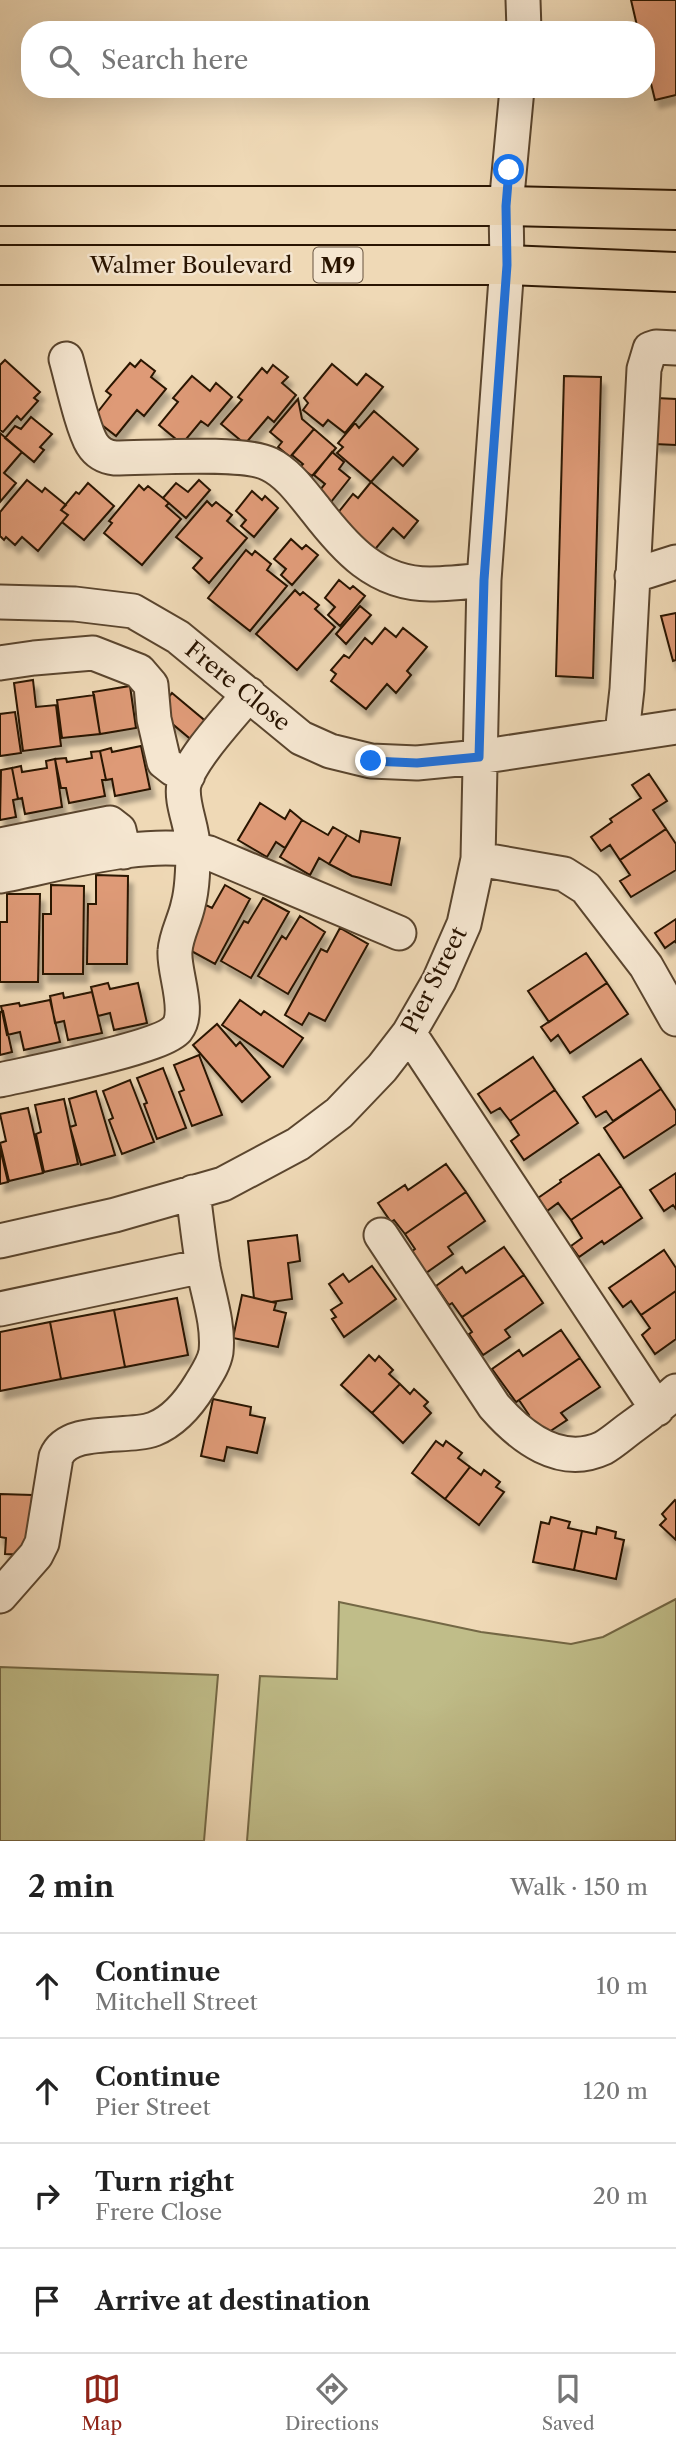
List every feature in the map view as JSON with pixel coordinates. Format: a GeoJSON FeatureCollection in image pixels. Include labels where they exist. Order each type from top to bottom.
{"type":"FeatureCollection","features":[{"type":"Feature","properties":{"kind":"main road"},"geometry":{"type":"LineString","coordinates":[[0,206],[506,206],[676,210]]}},
{"type":"Feature","properties":{"kind":"main road","name":"Walmer Boulevard"},"geometry":{"type":"LineString","coordinates":[[0,265],[507,265],[676,272]]}},
{"type":"Feature","properties":{"kind":"street"},"geometry":{"type":"LineString","coordinates":[[523,0],[523,21]]}},
{"type":"Feature","properties":{"kind":"street","name":"Pier Street"},"geometry":{"type":"LineString","coordinates":[[0,1241],[116,1215],[223,1184],[298,1144],[339,1113],[382,1068],[409,1033],[439,982],[464,924],[478,859],[484,580],[507,265],[506,206],[516,98]]}},
{"type":"Feature","properties":{"kind":"street"},"geometry":{"type":"LineString","coordinates":[[622,734],[627,689],[646,358],[650,349],[656,347],[676,348]]}},
{"type":"Feature","properties":{"kind":"street"},"geometry":{"type":"LineString","coordinates":[[66,359],[89,438],[98,451],[105,455],[115,458],[239,457],[269,463],[299,489],[338,539],[371,568],[389,577],[418,583],[484,580]]}},
{"type":"Feature","properties":{"kind":"street"},"geometry":{"type":"LineString","coordinates":[[632,576],[676,562]]}},
{"type":"Feature","properties":{"kind":"street","name":"Frere Close"},"geometry":{"type":"LineString","coordinates":[[0,602],[75,604],[133,611],[178,637],[301,738],[330,751],[371,761],[417,763],[479,757],[676,726]]}},
{"type":"Feature","properties":{"kind":"street"},"geometry":{"type":"LineString","coordinates":[[0,663],[34,657],[93,653],[139,671],[151,685],[154,719],[164,762],[188,775]]}},
{"type":"Feature","properties":{"kind":"street"},"geometry":{"type":"LineString","coordinates":[[0,1080],[134,1049],[163,1038],[177,1029],[182,1012],[175,950],[189,903],[193,849],[190,821],[183,796],[188,775],[200,755],[249,694]]}},
{"type":"Feature","properties":{"kind":"street"},"geometry":{"type":"LineString","coordinates":[[0,845],[110,823],[120,830],[124,852]]}},
{"type":"Feature","properties":{"kind":"street"},"geometry":{"type":"LineString","coordinates":[[0,876],[144,849],[193,849],[209,853],[399,933]]}},
{"type":"Feature","properties":{"kind":"street"},"geometry":{"type":"LineString","coordinates":[[478,859],[564,874],[586,888],[646,966],[676,1019]]}},
{"type":"Feature","properties":{"kind":"street"},"geometry":{"type":"LineString","coordinates":[[381,1235],[495,1406],[513,1427],[537,1445],[562,1453],[583,1454],[604,1447],[667,1400],[409,1033]]}},
{"type":"Feature","properties":{"kind":"street"},"geometry":{"type":"LineString","coordinates":[[0,1596],[32,1561],[42,1543],[56,1457],[62,1446],[78,1439],[153,1430],[182,1409],[212,1364],[216,1340],[193,1192]]}},
{"type":"Feature","properties":{"kind":"street"},"geometry":{"type":"LineString","coordinates":[[0,1309],[203,1266]]}},
{"type":"Feature","properties":{"kind":"shaded area"},"geometry":{"type":"Polygon","coordinates":[[[676,1599],[676,1841],[247,1841],[260,1676],[337,1679],[339,1602],[481,1632],[571,1644],[603,1637],[676,1599]]]}},
{"type":"Feature","properties":{"kind":"shaded area"},"geometry":{"type":"Polygon","coordinates":[[[0,1667],[218,1675],[204,1841],[0,1841],[0,1667]]]}},
{"type":"Feature","properties":{"kind":"building"},"geometry":{"type":"Polygon","coordinates":[[[631,0],[676,0],[676,95],[655,100],[655,21],[636,21],[631,0]]]}},
{"type":"Feature","properties":{"kind":"building"},"geometry":{"type":"Polygon","coordinates":[[[5,360],[40,392],[34,398],[38,401],[21,420],[17,416],[3,432],[0,430],[0,365],[5,360]]]}},
{"type":"Feature","properties":{"kind":"building"},"geometry":{"type":"Polygon","coordinates":[[[141,360],[155,371],[151,377],[166,389],[144,416],[137,410],[116,436],[93,418],[111,395],[106,391],[130,363],[135,367],[141,360]]]}},
{"type":"Feature","properties":{"kind":"building"},"geometry":{"type":"Polygon","coordinates":[[[332,364],[357,385],[366,374],[383,387],[345,433],[328,420],[323,426],[303,410],[308,403],[304,398],[332,364]]]}},
{"type":"Feature","properties":{"kind":"building"},"geometry":{"type":"Polygon","coordinates":[[[273,365],[288,377],[282,383],[296,395],[274,422],[268,417],[245,444],[221,424],[242,400],[238,397],[262,368],[267,373],[273,365]]]}},
{"type":"Feature","properties":{"kind":"building"},"geometry":{"type":"Polygon","coordinates":[[[192,376],[210,391],[216,383],[232,397],[208,426],[201,421],[182,444],[159,425],[178,402],[173,398],[192,376]]]}},
{"type":"Feature","properties":{"kind":"building"},"geometry":{"type":"Polygon","coordinates":[[[564,376],[601,377],[593,678],[556,676],[564,376]]]}},
{"type":"Feature","properties":{"kind":"building"},"geometry":{"type":"Polygon","coordinates":[[[656,398],[676,399],[676,445],[654,444],[656,398]]]}},
{"type":"Feature","properties":{"kind":"building"},"geometry":{"type":"Polygon","coordinates":[[[298,399],[302,419],[314,429],[290,457],[278,447],[282,442],[270,432],[298,399]]]}},
{"type":"Feature","properties":{"kind":"building"},"geometry":{"type":"Polygon","coordinates":[[[374,411],[418,449],[403,466],[393,457],[371,482],[337,453],[343,447],[338,443],[355,423],[359,428],[374,411]]]}},
{"type":"Feature","properties":{"kind":"building"},"geometry":{"type":"Polygon","coordinates":[[[31,417],[52,434],[40,447],[44,450],[34,462],[5,438],[15,426],[21,429],[31,417]]]}},
{"type":"Feature","properties":{"kind":"building"},"geometry":{"type":"Polygon","coordinates":[[[314,429],[336,448],[312,476],[300,467],[303,464],[292,455],[314,429]]]}},
{"type":"Feature","properties":{"kind":"building"},"geometry":{"type":"Polygon","coordinates":[[[0,433],[22,452],[4,473],[16,483],[0,502],[0,433]]]}},
{"type":"Feature","properties":{"kind":"building"},"geometry":{"type":"Polygon","coordinates":[[[332,452],[344,462],[339,469],[350,478],[327,507],[315,496],[325,484],[314,475],[332,452]]]}},
{"type":"Feature","properties":{"kind":"building"},"geometry":{"type":"Polygon","coordinates":[[[27,480],[42,492],[45,488],[66,505],[61,510],[68,515],[38,551],[22,537],[15,545],[6,537],[4,540],[0,536],[0,512],[27,480]]]}},
{"type":"Feature","properties":{"kind":"building"},"geometry":{"type":"Polygon","coordinates":[[[199,480],[210,490],[186,518],[163,498],[176,483],[188,492],[199,480]]]}},
{"type":"Feature","properties":{"kind":"building"},"geometry":{"type":"Polygon","coordinates":[[[371,482],[418,521],[404,538],[393,528],[371,554],[337,514],[353,494],[358,498],[371,482]]]}},
{"type":"Feature","properties":{"kind":"building"},"geometry":{"type":"Polygon","coordinates":[[[88,483],[114,506],[84,540],[62,522],[68,515],[61,510],[76,492],[79,494],[88,483]]]}},
{"type":"Feature","properties":{"kind":"building"},"geometry":{"type":"Polygon","coordinates":[[[139,485],[144,490],[148,486],[169,503],[166,506],[181,519],[142,565],[104,533],[112,523],[109,521],[139,485]]]}},
{"type":"Feature","properties":{"kind":"building"},"geometry":{"type":"Polygon","coordinates":[[[252,491],[262,500],[265,496],[278,508],[254,537],[241,526],[246,520],[236,511],[252,491]]]}},
{"type":"Feature","properties":{"kind":"building"},"geometry":{"type":"Polygon","coordinates":[[[207,501],[212,506],[216,502],[232,515],[227,521],[247,538],[209,583],[193,568],[202,558],[176,537],[207,501]]]}},
{"type":"Feature","properties":{"kind":"building"},"geometry":{"type":"Polygon","coordinates":[[[291,539],[302,549],[306,545],[318,555],[292,585],[281,575],[286,569],[274,559],[291,539]]]}},
{"type":"Feature","properties":{"kind":"building"},"geometry":{"type":"Polygon","coordinates":[[[246,550],[252,555],[255,551],[271,564],[267,570],[287,586],[250,631],[208,598],[246,550]]]}},
{"type":"Feature","properties":{"kind":"building"},"geometry":{"type":"Polygon","coordinates":[[[339,580],[350,589],[353,586],[365,596],[340,626],[328,615],[335,607],[325,598],[339,580]]]}},
{"type":"Feature","properties":{"kind":"building"},"geometry":{"type":"Polygon","coordinates":[[[295,590],[300,595],[303,592],[319,605],[315,609],[335,627],[297,670],[256,634],[295,590]]]}},
{"type":"Feature","properties":{"kind":"building"},"geometry":{"type":"Polygon","coordinates":[[[360,606],[371,615],[346,644],[336,634],[360,606]]]}},
{"type":"Feature","properties":{"kind":"building"},"geometry":{"type":"Polygon","coordinates":[[[676,613],[676,660],[673,661],[661,616],[676,613]]]}},
{"type":"Feature","properties":{"kind":"building"},"geometry":{"type":"Polygon","coordinates":[[[385,628],[396,637],[403,628],[427,647],[407,671],[411,675],[396,693],[387,684],[366,709],[331,681],[336,674],[331,670],[344,655],[349,658],[365,638],[372,644],[385,628]]]}},
{"type":"Feature","properties":{"kind":"building"},"geometry":{"type":"Polygon","coordinates":[[[33,680],[36,707],[56,705],[61,746],[23,751],[14,683],[33,680]]]}},
{"type":"Feature","properties":{"kind":"building"},"geometry":{"type":"Polygon","coordinates":[[[130,686],[136,728],[100,734],[93,692],[130,686]]]}},
{"type":"Feature","properties":{"kind":"building"},"geometry":{"type":"Polygon","coordinates":[[[172,693],[209,724],[194,742],[157,711],[172,693]]]}},
{"type":"Feature","properties":{"kind":"building"},"geometry":{"type":"Polygon","coordinates":[[[94,695],[100,734],[62,738],[57,700],[94,695]]]}},
{"type":"Feature","properties":{"kind":"building"},"geometry":{"type":"Polygon","coordinates":[[[15,712],[21,753],[0,756],[0,714],[15,712]]]}},
{"type":"Feature","properties":{"kind":"building"},"geometry":{"type":"Polygon","coordinates":[[[141,746],[150,789],[115,796],[112,779],[106,780],[100,751],[111,748],[112,752],[141,746]]]}},
{"type":"Feature","properties":{"kind":"building"},"geometry":{"type":"Polygon","coordinates":[[[100,751],[106,780],[102,780],[105,796],[69,803],[66,788],[61,788],[55,759],[66,758],[67,762],[92,758],[91,752],[100,751]]]}},
{"type":"Feature","properties":{"kind":"building"},"geometry":{"type":"Polygon","coordinates":[[[55,759],[62,807],[25,814],[22,798],[18,799],[12,768],[21,766],[22,772],[47,768],[46,761],[55,759]]]}},
{"type":"Feature","properties":{"kind":"building"},"geometry":{"type":"Polygon","coordinates":[[[12,768],[18,799],[13,800],[16,817],[0,820],[1,770],[12,768]]]}},
{"type":"Feature","properties":{"kind":"building"},"geometry":{"type":"Polygon","coordinates":[[[649,774],[667,801],[653,810],[666,829],[620,860],[610,845],[601,851],[591,837],[612,822],[610,819],[641,798],[632,785],[649,774]]]}},
{"type":"Feature","properties":{"kind":"building"},"geometry":{"type":"Polygon","coordinates":[[[260,803],[285,819],[290,810],[302,820],[285,848],[276,842],[267,857],[238,840],[260,803]]]}},
{"type":"Feature","properties":{"kind":"building"},"geometry":{"type":"Polygon","coordinates":[[[302,820],[328,835],[333,827],[347,835],[329,864],[319,858],[310,875],[280,857],[302,820]]]}},
{"type":"Feature","properties":{"kind":"building"},"geometry":{"type":"Polygon","coordinates":[[[666,829],[676,844],[676,870],[631,897],[620,881],[630,875],[620,860],[666,829]]]}},
{"type":"Feature","properties":{"kind":"building"},"geometry":{"type":"Polygon","coordinates":[[[361,831],[400,838],[391,885],[352,876],[329,864],[347,835],[359,842],[361,831]]]}},
{"type":"Feature","properties":{"kind":"building"},"geometry":{"type":"Polygon","coordinates":[[[96,875],[128,876],[127,964],[87,964],[88,904],[96,904],[96,875]]]}},
{"type":"Feature","properties":{"kind":"building"},"geometry":{"type":"Polygon","coordinates":[[[51,885],[84,886],[83,974],[43,974],[43,914],[51,914],[51,885]]]}},
{"type":"Feature","properties":{"kind":"building"},"geometry":{"type":"Polygon","coordinates":[[[225,885],[250,899],[215,964],[184,947],[206,905],[212,908],[225,885]]]}},
{"type":"Feature","properties":{"kind":"building"},"geometry":{"type":"Polygon","coordinates":[[[7,894],[40,894],[38,982],[0,982],[0,922],[7,922],[7,894]]]}},
{"type":"Feature","properties":{"kind":"building"},"geometry":{"type":"Polygon","coordinates":[[[263,898],[289,912],[251,978],[221,961],[244,921],[248,923],[263,898]]]}},
{"type":"Feature","properties":{"kind":"building"},"geometry":{"type":"Polygon","coordinates":[[[300,916],[325,932],[288,994],[258,976],[282,936],[286,939],[300,916]]]}},
{"type":"Feature","properties":{"kind":"building"},"geometry":{"type":"Polygon","coordinates":[[[676,919],[676,943],[675,941],[665,948],[655,933],[676,919]]]}},
{"type":"Feature","properties":{"kind":"building"},"geometry":{"type":"Polygon","coordinates":[[[340,928],[368,944],[325,1021],[309,1013],[302,1025],[285,1015],[321,949],[327,952],[340,928]]]}},
{"type":"Feature","properties":{"kind":"building"},"geometry":{"type":"Polygon","coordinates":[[[586,953],[607,983],[549,1022],[528,991],[586,953]]]}},
{"type":"Feature","properties":{"kind":"building"},"geometry":{"type":"Polygon","coordinates":[[[108,983],[110,989],[138,983],[147,1023],[114,1030],[110,1013],[98,1016],[91,987],[108,983]]]}},
{"type":"Feature","properties":{"kind":"building"},"geometry":{"type":"Polygon","coordinates":[[[607,983],[628,1014],[570,1053],[558,1035],[551,1041],[541,1027],[607,983]]]}},
{"type":"Feature","properties":{"kind":"building"},"geometry":{"type":"Polygon","coordinates":[[[92,992],[102,1033],[68,1040],[64,1021],[55,1023],[50,996],[63,993],[64,998],[92,992]]]}},
{"type":"Feature","properties":{"kind":"building"},"geometry":{"type":"Polygon","coordinates":[[[50,1000],[60,1042],[24,1050],[20,1032],[7,1035],[1,1006],[19,1003],[20,1006],[50,1000]]]}},
{"type":"Feature","properties":{"kind":"building"},"geometry":{"type":"Polygon","coordinates":[[[240,1000],[261,1015],[264,1011],[303,1038],[283,1067],[222,1025],[240,1000]]]}},
{"type":"Feature","properties":{"kind":"building"},"geometry":{"type":"Polygon","coordinates":[[[3,1011],[12,1052],[0,1055],[0,1012],[3,1011]]]}},
{"type":"Feature","properties":{"kind":"building"},"geometry":{"type":"Polygon","coordinates":[[[217,1024],[236,1046],[240,1042],[270,1077],[242,1102],[193,1045],[217,1024]]]}},
{"type":"Feature","properties":{"kind":"building"},"geometry":{"type":"Polygon","coordinates":[[[199,1055],[222,1115],[192,1126],[179,1092],[184,1090],[174,1065],[199,1055]]]}},
{"type":"Feature","properties":{"kind":"building"},"geometry":{"type":"Polygon","coordinates":[[[533,1057],[555,1090],[510,1121],[500,1108],[491,1113],[478,1094],[533,1057]]]}},
{"type":"Feature","properties":{"kind":"building"},"geometry":{"type":"Polygon","coordinates":[[[641,1059],[661,1089],[613,1121],[606,1111],[596,1117],[583,1097],[641,1059]]]}},
{"type":"Feature","properties":{"kind":"building"},"geometry":{"type":"Polygon","coordinates":[[[163,1068],[186,1128],[157,1139],[137,1078],[163,1068]]]}},
{"type":"Feature","properties":{"kind":"building"},"geometry":{"type":"Polygon","coordinates":[[[130,1080],[154,1142],[122,1154],[109,1120],[113,1118],[103,1091],[130,1080]]]}},
{"type":"Feature","properties":{"kind":"building"},"geometry":{"type":"Polygon","coordinates":[[[661,1089],[676,1111],[676,1124],[624,1158],[604,1128],[661,1089]]]}},
{"type":"Feature","properties":{"kind":"building"},"geometry":{"type":"Polygon","coordinates":[[[555,1090],[578,1123],[524,1160],[511,1141],[519,1135],[510,1121],[555,1090]]]}},
{"type":"Feature","properties":{"kind":"building"},"geometry":{"type":"Polygon","coordinates":[[[96,1091],[115,1155],[81,1165],[70,1127],[76,1125],[69,1099],[96,1091]]]}},
{"type":"Feature","properties":{"kind":"building"},"geometry":{"type":"Polygon","coordinates":[[[64,1099],[78,1164],[44,1172],[36,1134],[41,1132],[35,1105],[64,1099]]]}},
{"type":"Feature","properties":{"kind":"building"},"geometry":{"type":"Polygon","coordinates":[[[28,1108],[43,1173],[9,1181],[0,1143],[6,1141],[0,1114],[28,1108]]]}},
{"type":"Feature","properties":{"kind":"building"},"geometry":{"type":"Polygon","coordinates":[[[0,1148],[8,1182],[0,1184],[0,1148]]]}},
{"type":"Feature","properties":{"kind":"building"},"geometry":{"type":"Polygon","coordinates":[[[599,1154],[621,1186],[571,1220],[558,1203],[547,1211],[538,1198],[599,1154]]]}},
{"type":"Feature","properties":{"kind":"building"},"geometry":{"type":"Polygon","coordinates":[[[446,1164],[466,1192],[405,1234],[394,1220],[391,1222],[378,1203],[405,1185],[408,1190],[446,1164]]]}},
{"type":"Feature","properties":{"kind":"building"},"geometry":{"type":"Polygon","coordinates":[[[676,1173],[676,1209],[673,1205],[664,1211],[650,1190],[676,1173]]]}},
{"type":"Feature","properties":{"kind":"building"},"geometry":{"type":"Polygon","coordinates":[[[621,1186],[642,1218],[604,1244],[602,1241],[579,1257],[571,1246],[582,1238],[571,1220],[621,1186]]]}},
{"type":"Feature","properties":{"kind":"building"},"geometry":{"type":"Polygon","coordinates":[[[466,1192],[485,1221],[448,1247],[453,1254],[426,1273],[411,1252],[415,1249],[405,1234],[466,1192]]]}},
{"type":"Feature","properties":{"kind":"building"},"geometry":{"type":"Polygon","coordinates":[[[297,1235],[300,1261],[288,1263],[292,1299],[271,1302],[254,1298],[248,1241],[297,1235]]]}},
{"type":"Feature","properties":{"kind":"building"},"geometry":{"type":"Polygon","coordinates":[[[504,1247],[524,1275],[462,1317],[452,1303],[449,1305],[436,1286],[462,1267],[466,1273],[504,1247]]]}},
{"type":"Feature","properties":{"kind":"building"},"geometry":{"type":"Polygon","coordinates":[[[664,1250],[676,1268],[676,1291],[641,1315],[631,1301],[623,1307],[609,1288],[664,1250]]]}},
{"type":"Feature","properties":{"kind":"building"},"geometry":{"type":"Polygon","coordinates":[[[372,1266],[396,1299],[344,1337],[332,1319],[336,1317],[331,1310],[342,1303],[329,1284],[343,1274],[349,1282],[372,1266]]]}},
{"type":"Feature","properties":{"kind":"building"},"geometry":{"type":"Polygon","coordinates":[[[524,1275],[543,1303],[505,1330],[510,1337],[483,1355],[462,1317],[524,1275]]]}},
{"type":"Feature","properties":{"kind":"building"},"geometry":{"type":"Polygon","coordinates":[[[676,1291],[676,1339],[655,1354],[642,1335],[650,1328],[641,1315],[676,1291]]]}},
{"type":"Feature","properties":{"kind":"building"},"geometry":{"type":"Polygon","coordinates":[[[242,1295],[276,1303],[274,1310],[286,1313],[278,1347],[233,1338],[242,1295]]]}},
{"type":"Feature","properties":{"kind":"building"},"geometry":{"type":"Polygon","coordinates":[[[177,1298],[188,1355],[125,1367],[114,1310],[177,1298]]]}},
{"type":"Feature","properties":{"kind":"building"},"geometry":{"type":"Polygon","coordinates":[[[114,1310],[125,1367],[61,1379],[50,1322],[114,1310]]]}},
{"type":"Feature","properties":{"kind":"building"},"geometry":{"type":"Polygon","coordinates":[[[50,1322],[61,1379],[0,1391],[0,1332],[50,1322]]]}},
{"type":"Feature","properties":{"kind":"building"},"geometry":{"type":"Polygon","coordinates":[[[561,1330],[580,1358],[516,1402],[492,1369],[519,1350],[523,1356],[561,1330]]]}},
{"type":"Feature","properties":{"kind":"building"},"geometry":{"type":"Polygon","coordinates":[[[369,1355],[375,1361],[379,1356],[393,1370],[389,1374],[400,1384],[372,1413],[341,1385],[369,1355]]]}},
{"type":"Feature","properties":{"kind":"building"},"geometry":{"type":"Polygon","coordinates":[[[580,1358],[600,1387],[561,1413],[567,1420],[540,1438],[526,1418],[529,1415],[519,1400],[580,1358]]]}},
{"type":"Feature","properties":{"kind":"building"},"geometry":{"type":"Polygon","coordinates":[[[400,1384],[410,1394],[414,1389],[428,1402],[424,1406],[431,1413],[403,1443],[372,1413],[400,1384]]]}},
{"type":"Feature","properties":{"kind":"building"},"geometry":{"type":"Polygon","coordinates":[[[213,1399],[251,1407],[250,1415],[265,1418],[257,1453],[227,1447],[224,1461],[201,1456],[213,1399]]]}},
{"type":"Feature","properties":{"kind":"building"},"geometry":{"type":"Polygon","coordinates":[[[436,1441],[443,1446],[446,1441],[462,1453],[458,1458],[470,1467],[445,1499],[412,1473],[436,1441]]]}},
{"type":"Feature","properties":{"kind":"building"},"geometry":{"type":"Polygon","coordinates":[[[470,1467],[481,1475],[484,1470],[500,1482],[496,1487],[504,1492],[479,1525],[445,1499],[470,1467]]]}},
{"type":"Feature","properties":{"kind":"building"},"geometry":{"type":"Polygon","coordinates":[[[0,1494],[32,1495],[30,1555],[5,1554],[6,1538],[0,1537],[0,1494]]]}},
{"type":"Feature","properties":{"kind":"building"},"geometry":{"type":"Polygon","coordinates":[[[675,1500],[676,1540],[660,1525],[666,1519],[662,1514],[675,1500]]]}},
{"type":"Feature","properties":{"kind":"building"},"geometry":{"type":"Polygon","coordinates":[[[551,1517],[570,1522],[568,1528],[582,1531],[574,1570],[533,1562],[541,1522],[549,1524],[551,1517]]]}},
{"type":"Feature","properties":{"kind":"building"},"geometry":{"type":"Polygon","coordinates":[[[597,1527],[616,1532],[615,1538],[624,1540],[616,1579],[574,1570],[582,1531],[596,1534],[597,1527]]]}},
{"type":"Feature","properties":{"kind":"route"},"geometry":{"type":"LineString","coordinates":[[371,761],[417,763],[479,757],[484,580],[507,265],[506,206],[509,170]]}}]}
